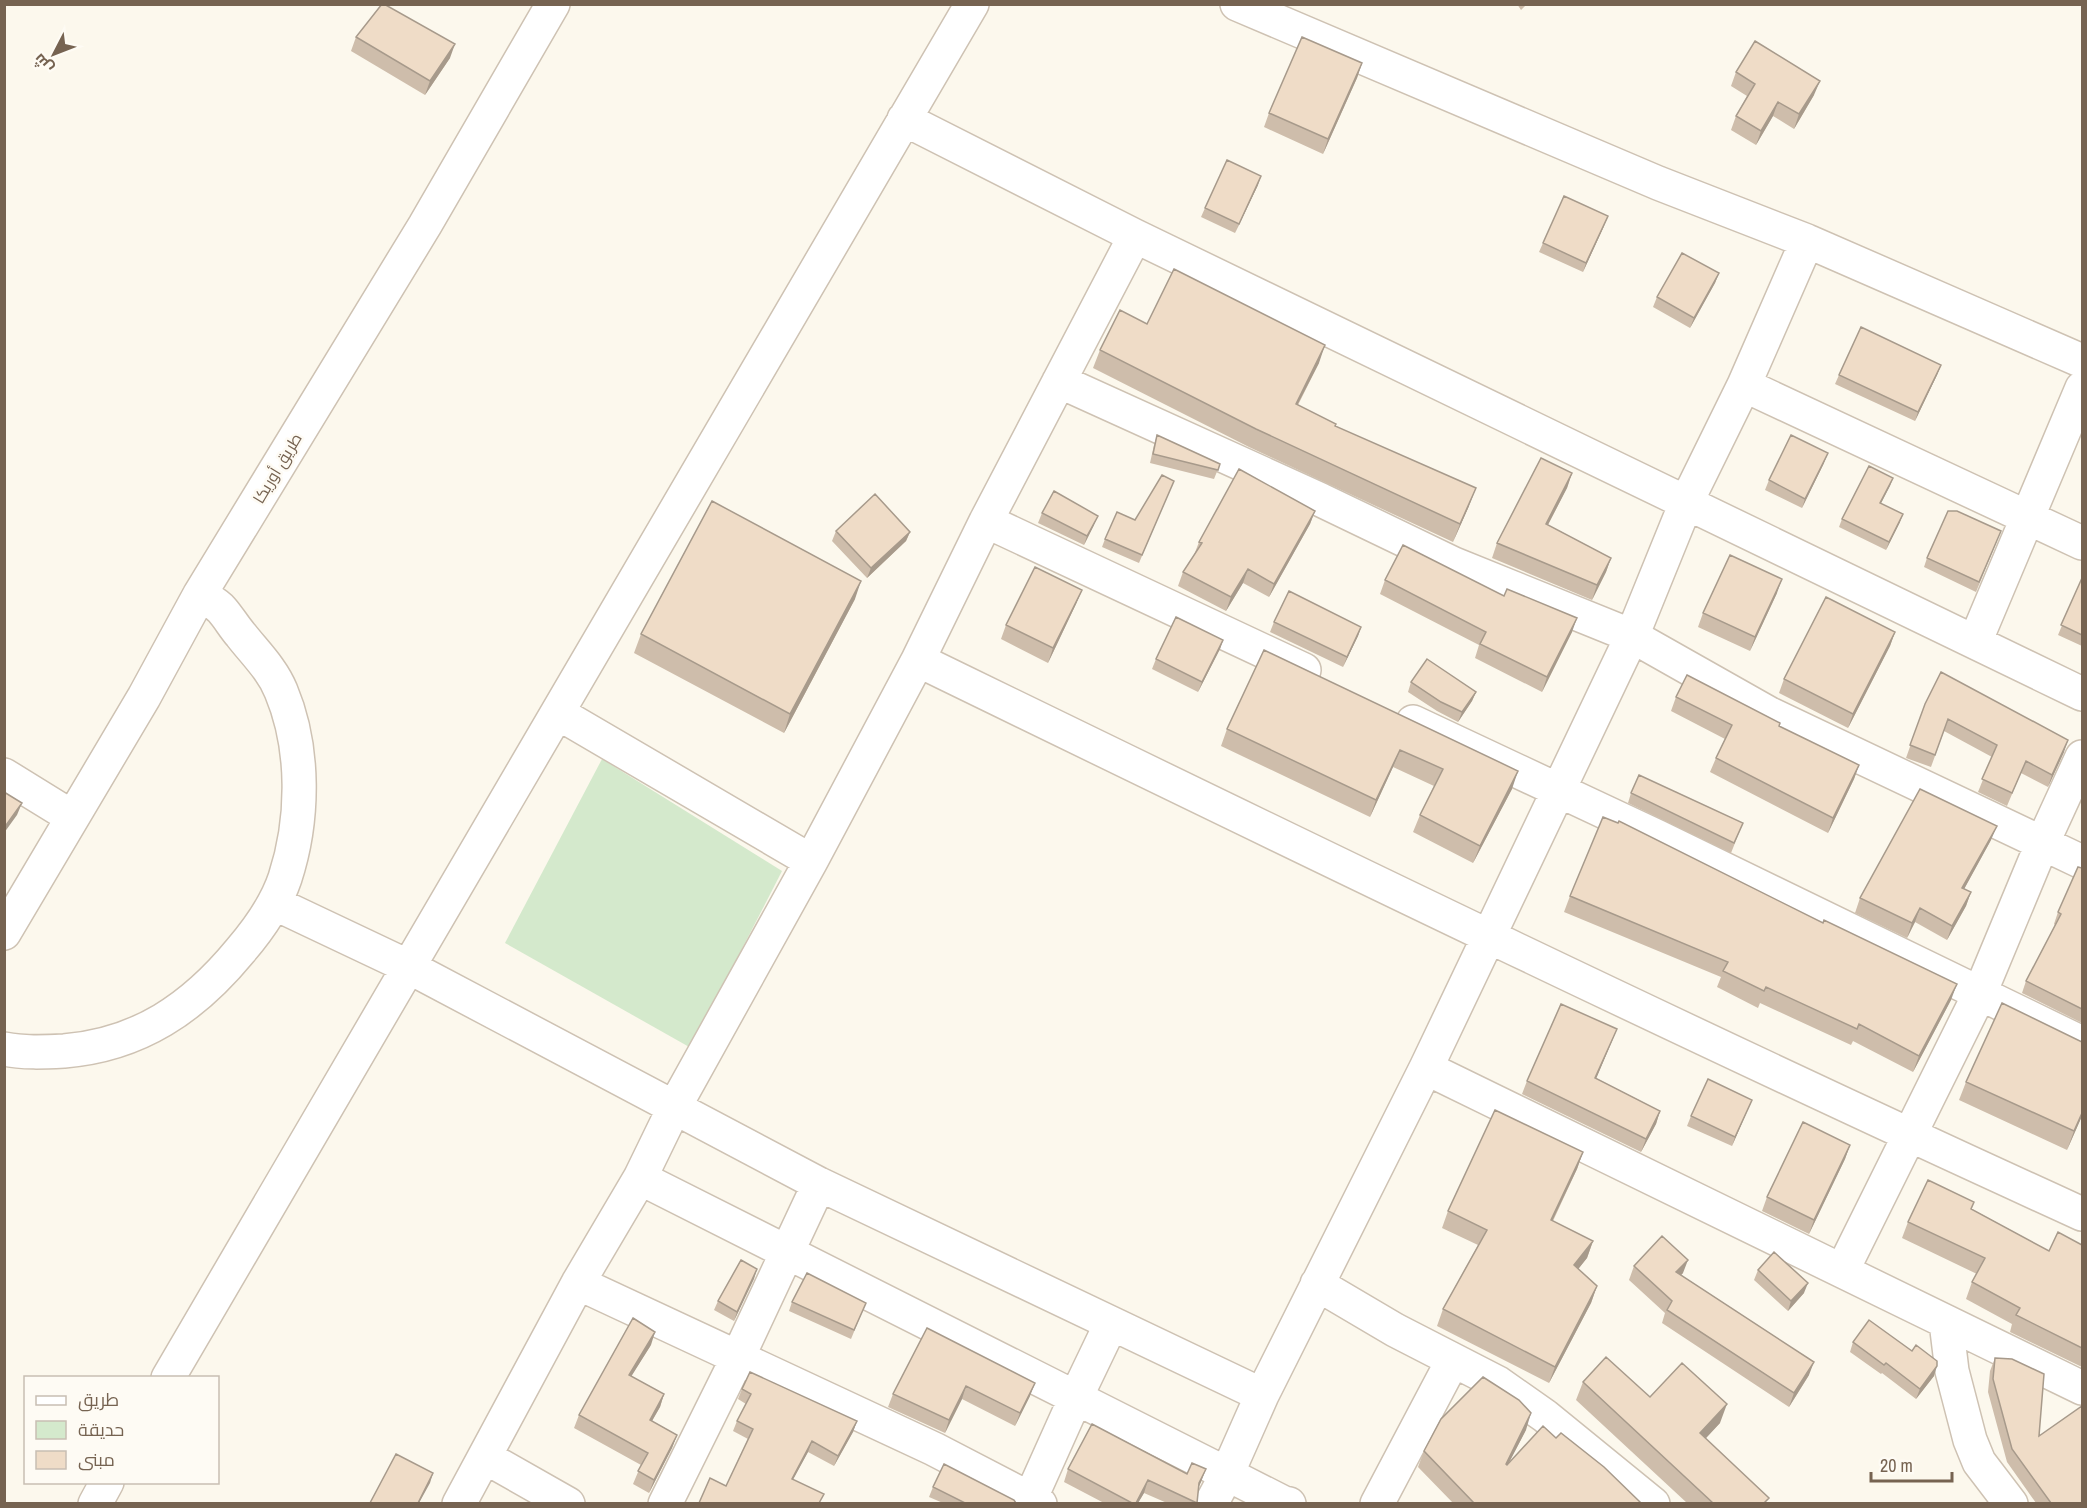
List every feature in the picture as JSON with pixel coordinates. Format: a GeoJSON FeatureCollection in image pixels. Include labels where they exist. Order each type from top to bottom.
{"type":"FeatureCollection","features":[{"type":"Feature","properties":{"kind":"street","name":"طريق أوريكا"},"geometry":{"type":"LineString","coordinates":[[4,933],[144,697],[200,594],[425,225],[553,4]]}},
{"type":"Feature","properties":{"kind":"street"},"geometry":{"type":"LineString","coordinates":[[169,1376],[972,4]]}},
{"type":"Feature","properties":{"kind":"street"},"geometry":{"type":"LineString","coordinates":[[1237,4],[1658,183],[1807,241],[2082,361]]}},
{"type":"Feature","properties":{"kind":"street"},"geometry":{"type":"LineString","coordinates":[[904,119],[1135,236],[2082,694]]}},
{"type":"Feature","properties":{"kind":"street"},"geometry":{"type":"LineString","coordinates":[[459,1503],[578,1283],[640,1178],[675,1106],[811,861],[918,660],[986,521],[1135,236]]}},
{"type":"Feature","properties":{"kind":"street"},"geometry":{"type":"LineString","coordinates":[[1211,1503],[1227,1474],[1262,1395],[1426,1068],[1632,636],[1686,503],[1744,385],[1807,241]]}},
{"type":"Feature","properties":{"kind":"street"},"geometry":{"type":"LineString","coordinates":[[1059,381],[1454,564],[1632,636],[1770,714],[2082,862]]}},
{"type":"Feature","properties":{"kind":"street"},"geometry":{"type":"LineString","coordinates":[[1744,385],[2082,543]]}},
{"type":"Feature","properties":{"kind":"street"},"geometry":{"type":"LineString","coordinates":[[1975,642],[2082,388]]}},
{"type":"Feature","properties":{"kind":"street"},"geometry":{"type":"LineString","coordinates":[[986,521],[1183,611],[1333,684]]}},
{"type":"Feature","properties":{"kind":"street"},"geometry":{"type":"LineString","coordinates":[[4,1049],[50,1052],[114,1043],[141,1032],[172,1015],[200,994],[226,969],[254,934],[274,903],[285,880],[296,841],[300,800],[298,765],[292,729],[281,690],[265,664],[220,608],[200,594]]}},
{"type":"Feature","properties":{"kind":"street"},"geometry":{"type":"LineString","coordinates":[[918,660],[1488,937],[1910,1136],[2082,1214]]}},
{"type":"Feature","properties":{"kind":"street"},"geometry":{"type":"LineString","coordinates":[[1387,709],[2082,1042]]}},
{"type":"Feature","properties":{"kind":"street"},"geometry":{"type":"LineString","coordinates":[[558,713],[811,861]]}},
{"type":"Feature","properties":{"kind":"street"},"geometry":{"type":"LineString","coordinates":[[1842,1271],[1980,993],[2042,843],[2082,757]]}},
{"type":"Feature","properties":{"kind":"street"},"geometry":{"type":"LineString","coordinates":[[4,775],[72,817]]}},
{"type":"Feature","properties":{"kind":"street"},"geometry":{"type":"LineString","coordinates":[[274,903],[407,966],[819,1184],[1262,1395]]}},
{"type":"Feature","properties":{"kind":"street"},"geometry":{"type":"LineString","coordinates":[[1426,1068],[2082,1388]]}},
{"type":"Feature","properties":{"kind":"street"},"geometry":{"type":"LineString","coordinates":[[640,1178],[1284,1503],[1289,1503]]}},
{"type":"Feature","properties":{"kind":"street"},"geometry":{"type":"LineString","coordinates":[[665,1503],[738,1357],[819,1184]]}},
{"type":"Feature","properties":{"kind":"street"},"geometry":{"type":"LineString","coordinates":[[578,1283],[934,1449],[1033,1502],[1076,1397],[1111,1324]]}},
{"type":"Feature","properties":{"kind":"street"},"geometry":{"type":"LineString","coordinates":[[1317,1284],[1395,1330],[1498,1383],[1545,1416],[1653,1503]]}},
{"type":"Feature","properties":{"kind":"street"},"geometry":{"type":"LineString","coordinates":[[1946,1322],[1952,1371],[1970,1440],[1979,1462],[2011,1503]]}},
{"type":"Feature","properties":{"kind":"street"},"geometry":{"type":"LineString","coordinates":[[1377,1503],[1453,1360]]}},
{"type":"Feature","properties":{"kind":"street"},"geometry":{"type":"LineString","coordinates":[[485,1456],[568,1503]]}},
{"type":"Feature","properties":{"kind":"street"},"geometry":{"type":"LineString","coordinates":[[95,1503],[106,1484]]}},
{"type":"Feature","properties":{"kind":"green space"},"geometry":{"type":"Polygon","coordinates":[[[602,759],[782,871],[691,1048],[505,943],[602,759]]]}},
{"type":"Feature","properties":{"kind":"building"},"geometry":{"type":"Polygon","coordinates":[[[382,4],[455,44],[430,81],[356,37],[382,4]]]}},
{"type":"Feature","properties":{"kind":"building"},"geometry":{"type":"Polygon","coordinates":[[[1302,37],[1362,63],[1328,139],[1269,113],[1302,37]]]}},
{"type":"Feature","properties":{"kind":"building"},"geometry":{"type":"Polygon","coordinates":[[[1755,41],[1820,81],[1799,114],[1778,102],[1761,131],[1736,116],[1755,84],[1736,72],[1755,41]]]}},
{"type":"Feature","properties":{"kind":"building"},"geometry":{"type":"Polygon","coordinates":[[[1227,160],[1261,176],[1239,224],[1205,208],[1227,160]]]}},
{"type":"Feature","properties":{"kind":"building"},"geometry":{"type":"Polygon","coordinates":[[[1564,196],[1608,216],[1586,263],[1543,243],[1564,196]]]}},
{"type":"Feature","properties":{"kind":"building"},"geometry":{"type":"Polygon","coordinates":[[[1682,253],[1719,273],[1694,318],[1657,297],[1682,253]]]}},
{"type":"Feature","properties":{"kind":"building"},"geometry":{"type":"Polygon","coordinates":[[[1174,269],[1325,345],[1296,404],[1336,424],[1335,426],[1476,488],[1460,524],[1256,429],[1100,350],[1120,310],[1147,324],[1174,269]]]}},
{"type":"Feature","properties":{"kind":"building"},"geometry":{"type":"Polygon","coordinates":[[[1861,327],[1941,365],[1918,412],[1839,375],[1861,327]]]}},
{"type":"Feature","properties":{"kind":"building"},"geometry":{"type":"Polygon","coordinates":[[[1157,435],[1220,464],[1218,470],[1153,454],[1157,435]]]}},
{"type":"Feature","properties":{"kind":"building"},"geometry":{"type":"Polygon","coordinates":[[[1791,435],[1828,453],[1805,499],[1769,480],[1791,435]]]}},
{"type":"Feature","properties":{"kind":"building"},"geometry":{"type":"Polygon","coordinates":[[[1541,458],[1572,473],[1546,524],[1611,558],[1597,585],[1497,543],[1541,458]]]}},
{"type":"Feature","properties":{"kind":"building"},"geometry":{"type":"Polygon","coordinates":[[[1869,466],[1893,478],[1880,503],[1903,514],[1889,542],[1842,519],[1869,466]]]}},
{"type":"Feature","properties":{"kind":"building"},"geometry":{"type":"Polygon","coordinates":[[[1239,469],[1315,511],[1274,584],[1248,569],[1231,597],[1183,572],[1202,543],[1199,542],[1239,469]]]}},
{"type":"Feature","properties":{"kind":"building"},"geometry":{"type":"Polygon","coordinates":[[[1162,475],[1174,481],[1142,555],[1105,539],[1117,512],[1135,520],[1162,475]]]}},
{"type":"Feature","properties":{"kind":"building"},"geometry":{"type":"Polygon","coordinates":[[[1054,491],[1098,516],[1087,536],[1042,513],[1054,491]]]}},
{"type":"Feature","properties":{"kind":"building"},"geometry":{"type":"Polygon","coordinates":[[[875,494],[910,532],[871,568],[836,531],[875,494]]]}},
{"type":"Feature","properties":{"kind":"building"},"geometry":{"type":"Polygon","coordinates":[[[712,501],[861,581],[790,714],[641,634],[712,501]]]}},
{"type":"Feature","properties":{"kind":"building"},"geometry":{"type":"Polygon","coordinates":[[[1948,511],[1957,511],[2001,531],[1979,582],[1927,558],[1948,511]]]}},
{"type":"Feature","properties":{"kind":"building"},"geometry":{"type":"Polygon","coordinates":[[[1403,545],[1504,596],[1507,589],[1577,618],[1547,677],[1480,644],[1486,632],[1385,580],[1403,545]]]}},
{"type":"Feature","properties":{"kind":"building"},"geometry":{"type":"Polygon","coordinates":[[[1730,555],[1782,579],[1755,637],[1703,613],[1730,555]]]}},
{"type":"Feature","properties":{"kind":"building"},"geometry":{"type":"Polygon","coordinates":[[[1035,567],[1082,590],[1053,648],[1006,625],[1035,567]]]}},
{"type":"Feature","properties":{"kind":"building"},"geometry":{"type":"Polygon","coordinates":[[[2082,578],[2082,635],[2061,625],[2082,578]]]}},
{"type":"Feature","properties":{"kind":"building"},"geometry":{"type":"Polygon","coordinates":[[[1289,591],[1361,627],[1347,657],[1274,622],[1289,591]]]}},
{"type":"Feature","properties":{"kind":"building"},"geometry":{"type":"Polygon","coordinates":[[[1826,597],[1895,632],[1853,714],[1784,679],[1826,597]]]}},
{"type":"Feature","properties":{"kind":"building"},"geometry":{"type":"Polygon","coordinates":[[[1176,617],[1223,640],[1202,682],[1156,659],[1176,617]]]}},
{"type":"Feature","properties":{"kind":"building"},"geometry":{"type":"Polygon","coordinates":[[[1264,650],[1518,771],[1480,846],[1420,815],[1443,769],[1400,750],[1376,800],[1227,729],[1264,650]]]}},
{"type":"Feature","properties":{"kind":"building"},"geometry":{"type":"Polygon","coordinates":[[[1427,659],[1476,692],[1462,712],[1441,702],[1411,682],[1427,659]]]}},
{"type":"Feature","properties":{"kind":"building"},"geometry":{"type":"Polygon","coordinates":[[[1941,672],[2068,740],[2052,775],[2026,761],[2012,793],[1982,779],[1997,745],[1948,719],[1935,755],[1910,745],[1925,704],[1941,672]]]}},
{"type":"Feature","properties":{"kind":"building"},"geometry":{"type":"Polygon","coordinates":[[[1687,675],[1780,723],[1779,726],[1859,765],[1833,818],[1716,758],[1732,725],[1676,697],[1687,675]]]}},
{"type":"Feature","properties":{"kind":"building"},"geometry":{"type":"Polygon","coordinates":[[[1639,775],[1743,823],[1734,843],[1631,793],[1639,775]]]}},
{"type":"Feature","properties":{"kind":"building"},"geometry":{"type":"Polygon","coordinates":[[[1920,789],[1997,826],[1962,888],[1971,892],[1952,926],[1920,908],[1912,923],[1860,898],[1920,789]]]}},
{"type":"Feature","properties":{"kind":"building"},"geometry":{"type":"Polygon","coordinates":[[[4,792],[22,803],[4,828],[4,792]]]}},
{"type":"Feature","properties":{"kind":"building"},"geometry":{"type":"Polygon","coordinates":[[[1603,817],[1618,823],[1619,821],[1823,923],[1824,920],[1957,984],[1919,1056],[1859,1024],[1857,1029],[1766,987],[1764,991],[1723,971],[1728,962],[1570,896],[1603,817]]]}},
{"type":"Feature","properties":{"kind":"building"},"geometry":{"type":"Polygon","coordinates":[[[2078,867],[2082,868],[2082,1009],[2026,981],[2061,914],[2058,912],[2078,867]]]}},
{"type":"Feature","properties":{"kind":"building"},"geometry":{"type":"Polygon","coordinates":[[[2002,1003],[2082,1042],[2082,1113],[2074,1131],[1966,1082],[2002,1003]]]}},
{"type":"Feature","properties":{"kind":"building"},"geometry":{"type":"Polygon","coordinates":[[[1561,1004],[1617,1029],[1595,1078],[1660,1111],[1646,1139],[1527,1081],[1561,1004]]]}},
{"type":"Feature","properties":{"kind":"building"},"geometry":{"type":"Polygon","coordinates":[[[1708,1079],[1752,1100],[1735,1137],[1691,1116],[1708,1079]]]}},
{"type":"Feature","properties":{"kind":"building"},"geometry":{"type":"Polygon","coordinates":[[[1495,1110],[1583,1152],[1551,1220],[1593,1241],[1574,1265],[1597,1286],[1555,1367],[1443,1309],[1487,1230],[1448,1211],[1495,1110]]]}},
{"type":"Feature","properties":{"kind":"building"},"geometry":{"type":"Polygon","coordinates":[[[1803,1122],[1850,1145],[1814,1220],[1767,1197],[1803,1122]]]}},
{"type":"Feature","properties":{"kind":"building"},"geometry":{"type":"Polygon","coordinates":[[[1928,1180],[1974,1202],[1971,1209],[2049,1251],[2058,1232],[2082,1245],[2082,1348],[2016,1315],[2020,1308],[1972,1282],[1985,1258],[1908,1222],[1928,1180]]]}},
{"type":"Feature","properties":{"kind":"building"},"geometry":{"type":"Polygon","coordinates":[[[1662,1236],[1688,1260],[1676,1272],[1814,1362],[1794,1393],[1667,1310],[1672,1301],[1634,1266],[1662,1236]]]}},
{"type":"Feature","properties":{"kind":"building"},"geometry":{"type":"Polygon","coordinates":[[[1774,1252],[1808,1283],[1791,1301],[1758,1270],[1774,1252]]]}},
{"type":"Feature","properties":{"kind":"building"},"geometry":{"type":"Polygon","coordinates":[[[741,1260],[757,1269],[737,1312],[718,1301],[741,1260]]]}},
{"type":"Feature","properties":{"kind":"building"},"geometry":{"type":"Polygon","coordinates":[[[807,1273],[866,1303],[854,1330],[792,1302],[807,1273]]]}},
{"type":"Feature","properties":{"kind":"building"},"geometry":{"type":"Polygon","coordinates":[[[633,1318],[655,1332],[629,1375],[664,1394],[650,1420],[677,1435],[654,1480],[638,1471],[648,1453],[579,1415],[633,1318]]]}},
{"type":"Feature","properties":{"kind":"building"},"geometry":{"type":"Polygon","coordinates":[[[1869,1320],[1912,1351],[1916,1345],[1937,1361],[1937,1366],[1920,1389],[1853,1342],[1869,1320]]]}},
{"type":"Feature","properties":{"kind":"building"},"geometry":{"type":"Polygon","coordinates":[[[927,1328],[1035,1383],[1020,1413],[966,1386],[949,1420],[893,1394],[927,1328]]]}},
{"type":"Feature","properties":{"kind":"building"},"geometry":{"type":"Polygon","coordinates":[[[1606,1357],[1650,1397],[1682,1363],[1727,1404],[1700,1433],[1769,1498],[1764,1503],[1713,1503],[1583,1382],[1606,1357]]]}},
{"type":"Feature","properties":{"kind":"building"},"geometry":{"type":"Polygon","coordinates":[[[1995,1358],[2012,1359],[2044,1374],[2039,1436],[2082,1406],[2082,1503],[2051,1503],[2012,1449],[1993,1379],[1995,1358]]]}},
{"type":"Feature","properties":{"kind":"building"},"geometry":{"type":"Polygon","coordinates":[[[750,1372],[857,1421],[838,1456],[812,1441],[792,1479],[824,1494],[819,1503],[699,1503],[710,1478],[726,1486],[753,1429],[737,1421],[751,1394],[742,1389],[750,1372]]]}},
{"type":"Feature","properties":{"kind":"building"},"geometry":{"type":"Polygon","coordinates":[[[1483,1377],[1519,1400],[1531,1413],[1507,1465],[1543,1426],[1556,1438],[1561,1433],[1604,1467],[1641,1503],[1474,1503],[1424,1451],[1441,1419],[1483,1377]]]}},
{"type":"Feature","properties":{"kind":"building"},"geometry":{"type":"Polygon","coordinates":[[[1092,1424],[1187,1474],[1192,1463],[1206,1469],[1199,1483],[1197,1503],[1148,1480],[1136,1503],[1132,1503],[1068,1469],[1092,1424]]]}},
{"type":"Feature","properties":{"kind":"building"},"geometry":{"type":"Polygon","coordinates":[[[396,1454],[433,1473],[418,1503],[370,1503],[396,1454]]]}},
{"type":"Feature","properties":{"kind":"building"},"geometry":{"type":"Polygon","coordinates":[[[944,1464],[1016,1503],[965,1503],[933,1487],[944,1464]]]}}]}
